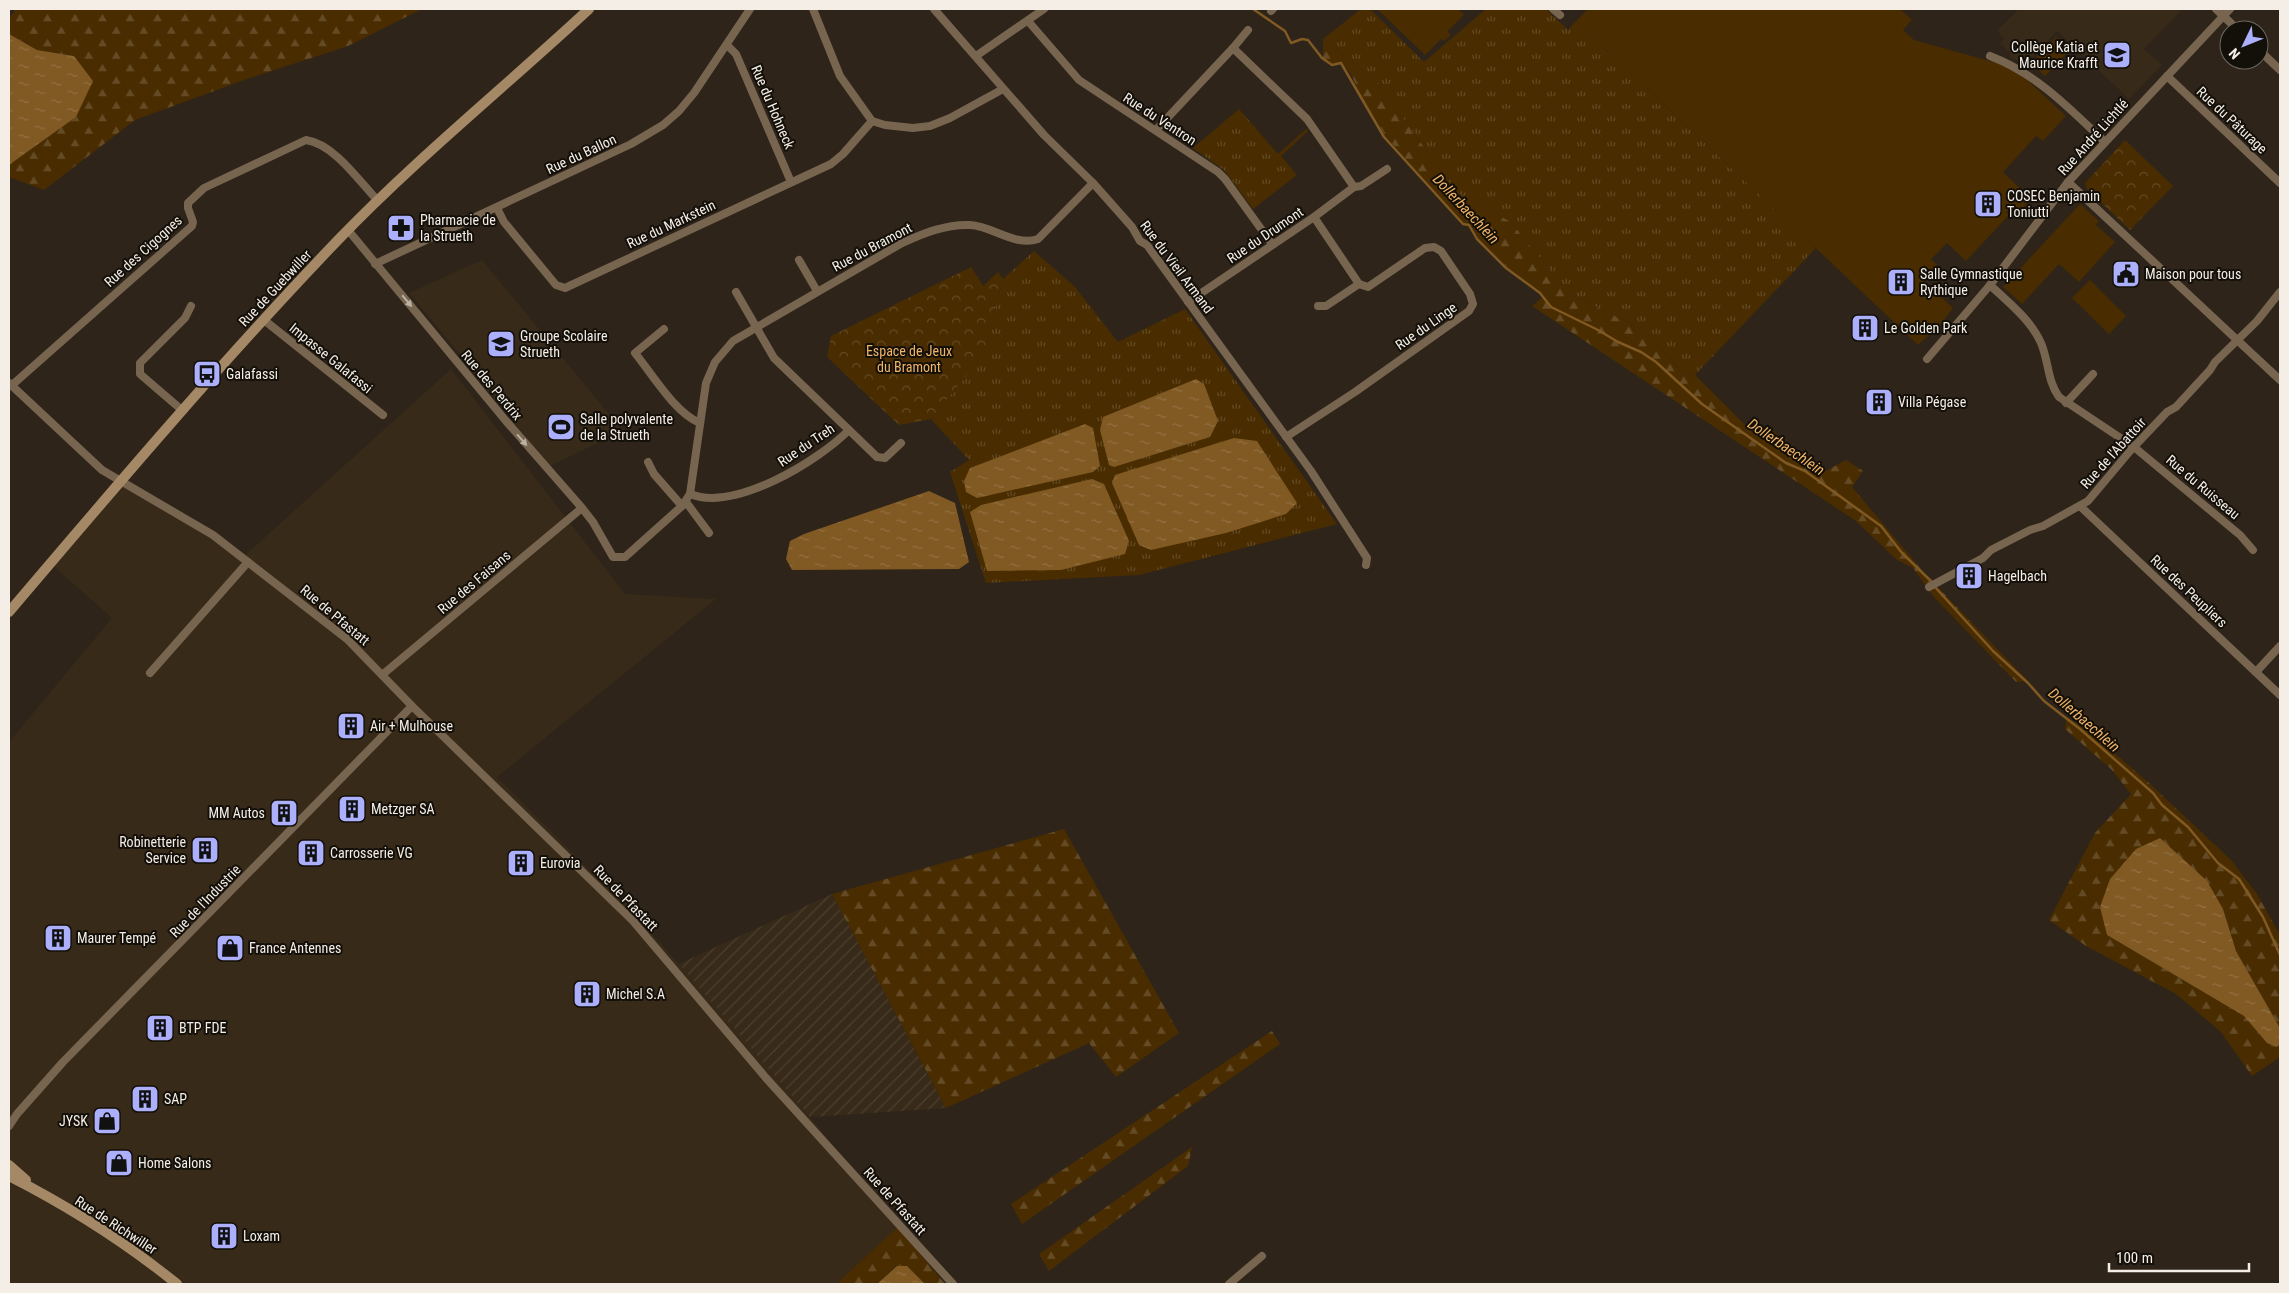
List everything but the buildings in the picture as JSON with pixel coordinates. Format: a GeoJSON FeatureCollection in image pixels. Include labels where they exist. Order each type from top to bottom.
{"type":"FeatureCollection","features":[{"type":"Feature","properties":{"kind":"main road","name":"Rue de Guebwiller"},"geometry":{"type":"LineString","coordinates":[[9,612],[183,411],[348,230],[589,9]]}},
{"type":"Feature","properties":{"kind":"main road","name":"Rue de Richwiller"},"geometry":{"type":"LineString","coordinates":[[9,1165],[38,1191]]}},
{"type":"Feature","properties":{"kind":"main road","name":"Rue de Richwiller"},"geometry":{"type":"LineString","coordinates":[[9,1176],[38,1191],[117,1239],[177,1284]]}},
{"type":"Feature","properties":{"kind":"street","name":"Rue du Ballon"},"geometry":{"type":"LineString","coordinates":[[375,264],[632,144],[663,125],[694,93],[750,9]]}},
{"type":"Feature","properties":{"kind":"street"},"geometry":{"type":"LineString","coordinates":[[813,9],[840,76],[872,121],[885,125],[913,128],[930,126],[950,118],[1003,89]]}},
{"type":"Feature","properties":{"kind":"street","name":"Rue du Vieil Armand"},"geometry":{"type":"LineString","coordinates":[[934,9],[1044,135],[1093,183],[1132,227],[1133,232],[1147,246],[1311,471],[1360,545],[1367,558],[1366,565]]}},
{"type":"Feature","properties":{"kind":"street"},"geometry":{"type":"LineString","coordinates":[[976,56],[1044,9]]}},
{"type":"Feature","properties":{"kind":"street"},"geometry":{"type":"LineString","coordinates":[[1553,9],[1560,15]]}},
{"type":"Feature","properties":{"kind":"street"},"geometry":{"type":"LineString","coordinates":[[2216,9],[2227,20]]}},
{"type":"Feature","properties":{"kind":"street","name":"Rue André Lichtlé"},"geometry":{"type":"LineString","coordinates":[[1927,359],[1990,284],[2068,182],[2230,9]]}},
{"type":"Feature","properties":{"kind":"street","name":"Rue du Ventron"},"geometry":{"type":"LineString","coordinates":[[1028,21],[1079,80],[1156,130],[1225,179],[1272,244]]}},
{"type":"Feature","properties":{"kind":"street"},"geometry":{"type":"LineString","coordinates":[[1156,130],[1248,30]]}},
{"type":"Feature","properties":{"kind":"street","name":"Rue du Hohneck"},"geometry":{"type":"LineString","coordinates":[[727,45],[736,54],[791,182]]}},
{"type":"Feature","properties":{"kind":"street"},"geometry":{"type":"LineString","coordinates":[[1233,48],[1307,119],[1354,187]]}},
{"type":"Feature","properties":{"kind":"street"},"geometry":{"type":"LineString","coordinates":[[1990,56],[2008,63],[2049,89],[2105,142]]}},
{"type":"Feature","properties":{"kind":"street"},"geometry":{"type":"LineString","coordinates":[[2269,60],[2280,70]]}},
{"type":"Feature","properties":{"kind":"street","name":"Rue du Pâturage"},"geometry":{"type":"LineString","coordinates":[[2167,76],[2280,183]]}},
{"type":"Feature","properties":{"kind":"street","name":"Rue du Markstein"},"geometry":{"type":"LineString","coordinates":[[497,208],[504,222],[556,285],[565,288],[830,164],[843,154],[872,121]]}},
{"type":"Feature","properties":{"kind":"street","name":"Rue des Cigognes"},"geometry":{"type":"LineString","coordinates":[[10,385],[192,226],[193,222],[188,203],[204,188],[306,140],[317,142],[329,148],[378,202]]}},
{"type":"Feature","properties":{"kind":"street","name":"Rue du Drumont"},"geometry":{"type":"LineString","coordinates":[[1188,302],[1314,217],[1354,187],[1361,186],[1387,169]]}},
{"type":"Feature","properties":{"kind":"street"},"geometry":{"type":"LineString","coordinates":[[2068,182],[2280,380]]}},
{"type":"Feature","properties":{"kind":"street","name":"Rue du Bramont"},"geometry":{"type":"LineString","coordinates":[[613,557],[625,557],[648,539],[684,504],[690,494],[706,383],[715,362],[733,341],[902,243],[928,232],[950,226],[972,225],[1028,242],[1038,239],[1093,183]]}},
{"type":"Feature","properties":{"kind":"street"},"geometry":{"type":"LineString","coordinates":[[1314,217],[1360,284]]}},
{"type":"Feature","properties":{"kind":"street","name":"Rue des Perdrix"},"geometry":{"type":"LineString","coordinates":[[348,230],[506,421],[582,508],[613,557]]}},
{"type":"Feature","properties":{"kind":"street","name":"Rue du Linge"},"geometry":{"type":"LineString","coordinates":[[1286,437],[1355,392],[1469,311],[1473,304],[1470,294],[1441,251],[1434,247],[1425,248],[1368,287],[1360,284],[1326,306],[1318,306]]}},
{"type":"Feature","properties":{"kind":"street"},"geometry":{"type":"LineString","coordinates":[[799,260],[817,291]]}},
{"type":"Feature","properties":{"kind":"street"},"geometry":{"type":"LineString","coordinates":[[1990,284],[2035,332],[2043,348],[2051,386],[2066,403],[2093,374]]}},
{"type":"Feature","properties":{"kind":"street"},"geometry":{"type":"LineString","coordinates":[[736,292],[756,326]]}},
{"type":"Feature","properties":{"kind":"street","name":"Rue de l'Abattoir"},"geometry":{"type":"LineString","coordinates":[[1929,587],[1983,558],[1991,550],[2080,506],[2104,484],[2108,476],[2167,412],[2176,408],[2237,338],[2257,321],[2280,292]]}},
{"type":"Feature","properties":{"kind":"street"},"geometry":{"type":"LineString","coordinates":[[183,411],[140,374],[140,363],[185,318],[191,306]]}},
{"type":"Feature","properties":{"kind":"street","name":"Impasse Galafassi"},"geometry":{"type":"LineString","coordinates":[[264,320],[383,415]]}},
{"type":"Feature","properties":{"kind":"street","name":"Rue du Treh"},"geometry":{"type":"LineString","coordinates":[[756,326],[774,358],[877,457],[885,458],[901,443]]}},
{"type":"Feature","properties":{"kind":"street"},"geometry":{"type":"LineString","coordinates":[[664,329],[635,353],[677,406],[690,419],[700,423]]}},
{"type":"Feature","properties":{"kind":"street","name":"Rue de Pfastatt"},"geometry":{"type":"LineString","coordinates":[[10,385],[102,470],[213,536],[347,639],[412,706],[633,920],[741,1050],[953,1284]]}},
{"type":"Feature","properties":{"kind":"street","name":"Rue du Ruisseau"},"geometry":{"type":"LineString","coordinates":[[2066,403],[2110,429],[2134,447],[2240,535],[2253,550]]}},
{"type":"Feature","properties":{"kind":"street","name":"Rue du Treh"},"geometry":{"type":"LineString","coordinates":[[690,494],[701,498],[730,495],[756,488],[795,471],[839,440],[849,430]]}},
{"type":"Feature","properties":{"kind":"street"},"geometry":{"type":"LineString","coordinates":[[648,462],[654,474],[684,504],[709,534]]}},
{"type":"Feature","properties":{"kind":"street","name":"Rue des Peupliers"},"geometry":{"type":"LineString","coordinates":[[2080,506],[2280,695]]}},
{"type":"Feature","properties":{"kind":"street","name":"Rue des Faisans"},"geometry":{"type":"LineString","coordinates":[[382,675],[582,508]]}},
{"type":"Feature","properties":{"kind":"street"},"geometry":{"type":"LineString","coordinates":[[150,673],[248,562]]}},
{"type":"Feature","properties":{"kind":"street"},"geometry":{"type":"LineString","coordinates":[[2256,672],[2280,646]]}},
{"type":"Feature","properties":{"kind":"street","name":"Rue de l'Industrie"},"geometry":{"type":"LineString","coordinates":[[9,1119],[16,1114],[64,1062],[412,706]]}},
{"type":"Feature","properties":{"kind":"street","name":"Rue de l'Industrie"},"geometry":{"type":"LineString","coordinates":[[9,1126],[16,1114]]}},
{"type":"Feature","properties":{"kind":"street"},"geometry":{"type":"LineString","coordinates":[[1229,1284],[1262,1256]]}},
{"type":"Feature","properties":{"kind":"shaded area","name":"Collège Katia et Maurice Krafft"},"geometry":{"type":"Polygon","coordinates":[[[2019,9],[2183,9],[2144,49],[2162,65],[2129,99],[2057,31],[2025,64],[2010,57],[2010,53],[2000,43],[2004,38],[1997,31],[2019,9]]]}},
{"type":"Feature","properties":{"kind":"shaded area","name":"Groupe Scolaire Strueth"},"geometry":{"type":"Polygon","coordinates":[[[482,260],[623,431],[548,467],[494,395],[409,293],[482,260]]]}},
{"type":"Feature","properties":{"kind":"shaded area"},"geometry":{"type":"Polygon","coordinates":[[[451,369],[625,594],[716,599],[497,777],[645,926],[679,964],[810,1117],[898,1227],[836,1284],[9,1284],[9,742],[112,618],[50,563],[121,481],[242,558],[451,369]]]}},
{"type":"Feature","properties":{"kind":"shaded area"},"geometry":{"type":"Polygon","coordinates":[[[832,894],[946,1108],[810,1117],[679,964],[832,894]]]}},
{"type":"Feature","properties":{"kind":"green space"},"geometry":{"type":"Polygon","coordinates":[[[13,9],[422,9],[348,46],[247,79],[135,120],[44,190],[9,177],[9,165],[76,117],[74,56],[37,50],[9,34],[9,17],[15,12],[13,9]]]}},
{"type":"Feature","properties":{"kind":"green space"},"geometry":{"type":"Polygon","coordinates":[[[1361,9],[1370,9],[1424,62],[1486,9],[1546,9],[1568,30],[1576,21],[1816,248],[1695,375],[1684,374],[1645,331],[1568,293],[1511,222],[1457,193],[1378,83],[1323,39],[1361,9]]]}},
{"type":"Feature","properties":{"kind":"green space"},"geometry":{"type":"Polygon","coordinates":[[[1377,9],[1458,9],[1464,15],[1448,31],[1451,35],[1444,41],[1441,39],[1425,55],[1377,9]]]}},
{"type":"Feature","properties":{"kind":"green space"},"geometry":{"type":"Polygon","coordinates":[[[1588,9],[1900,9],[1912,20],[1903,30],[1914,40],[2004,65],[2024,77],[2066,116],[2043,141],[2036,136],[2003,172],[2031,199],[2016,215],[2009,209],[2006,212],[2009,215],[1966,261],[1947,243],[1931,259],[1937,265],[1923,280],[1953,308],[1942,323],[1918,345],[1576,21],[1588,9]]]}},
{"type":"Feature","properties":{"kind":"green space"},"geometry":{"type":"Polygon","coordinates":[[[2056,37],[2070,50],[2045,76],[2031,63],[2056,37]]]}},
{"type":"Feature","properties":{"kind":"green space"},"geometry":{"type":"Polygon","coordinates":[[[1323,39],[1378,83],[1457,193],[1511,222],[1568,293],[1645,331],[1684,374],[1695,375],[1754,434],[1772,430],[1822,473],[1846,460],[1863,471],[1852,487],[1926,575],[2028,681],[2016,682],[1933,596],[1913,568],[1897,560],[1856,521],[1532,306],[1544,296],[1507,267],[1478,238],[1470,224],[1463,223],[1386,137],[1360,94],[1351,74],[1342,62],[1332,64],[1323,58],[1323,39]]]}},
{"type":"Feature","properties":{"kind":"green space"},"geometry":{"type":"Polygon","coordinates":[[[1239,109],[1278,154],[1306,129],[1308,131],[1281,156],[1297,175],[1253,209],[1224,170],[1193,148],[1239,109]]]}},
{"type":"Feature","properties":{"kind":"green space"},"geometry":{"type":"Polygon","coordinates":[[[2125,140],[2173,186],[2130,230],[2087,189],[2085,183],[2125,140]]]}},
{"type":"Feature","properties":{"kind":"green space"},"geometry":{"type":"Polygon","coordinates":[[[2080,204],[2099,221],[2096,225],[2115,242],[2079,282],[2059,264],[2022,304],[2003,287],[2080,204]]]}},
{"type":"Feature","properties":{"kind":"green space"},"geometry":{"type":"Polygon","coordinates":[[[1034,251],[1074,286],[1118,342],[1185,309],[1337,524],[1139,575],[986,583],[950,472],[969,460],[931,419],[984,354],[1003,279],[1034,251]]]}},
{"type":"Feature","properties":{"kind":"green space","name":"Espace de Jeux du Bramont"},"geometry":{"type":"Polygon","coordinates":[[[971,267],[983,286],[998,272],[1003,279],[984,354],[931,419],[899,425],[827,357],[831,336],[971,267]]]}},
{"type":"Feature","properties":{"kind":"green space"},"geometry":{"type":"Polygon","coordinates":[[[2090,280],[2126,316],[2109,334],[2072,298],[2090,280]]]}},
{"type":"Feature","properties":{"kind":"green space"},"geometry":{"type":"Polygon","coordinates":[[[2067,717],[2086,729],[2149,783],[2231,860],[2257,894],[2280,935],[2280,1028],[2236,951],[2223,909],[2107,935],[2244,1016],[2267,1043],[2276,1047],[2280,1045],[2280,1057],[2252,1076],[2221,1032],[2176,994],[2086,946],[2049,920],[2095,833],[2131,794],[2111,769],[2065,729],[2067,717]]]}},
{"type":"Feature","properties":{"kind":"green space"},"geometry":{"type":"Polygon","coordinates":[[[1064,829],[1179,1033],[1116,1077],[1089,1043],[946,1108],[832,894],[1064,829]]]}},
{"type":"Feature","properties":{"kind":"green space"},"geometry":{"type":"Polygon","coordinates":[[[1272,1031],[1280,1044],[1022,1224],[1011,1204],[1272,1031]]]}},
{"type":"Feature","properties":{"kind":"green space"},"geometry":{"type":"Polygon","coordinates":[[[1192,1147],[1188,1166],[1049,1271],[1039,1254],[1192,1147]]]}},
{"type":"Feature","properties":{"kind":"green space"},"geometry":{"type":"Polygon","coordinates":[[[898,1227],[945,1284],[925,1284],[907,1266],[896,1266],[877,1284],[836,1284],[898,1227]]]}},
{"type":"Feature","properties":{"kind":"water"},"geometry":{"type":"Polygon","coordinates":[[[9,34],[37,50],[74,56],[93,81],[76,117],[9,165],[9,34]]]}},
{"type":"Feature","properties":{"kind":"water"},"geometry":{"type":"Polygon","coordinates":[[[1196,379],[1204,384],[1218,421],[1210,437],[1114,467],[1109,465],[1100,430],[1103,417],[1196,379]]]}},
{"type":"Feature","properties":{"kind":"water"},"geometry":{"type":"Polygon","coordinates":[[[1085,424],[1093,428],[1100,466],[1093,472],[977,498],[966,492],[964,481],[970,468],[1085,424]]]}},
{"type":"Feature","properties":{"kind":"water"},"geometry":{"type":"Polygon","coordinates":[[[1234,438],[1257,441],[1297,503],[1286,514],[1226,533],[1151,550],[1139,545],[1112,483],[1115,475],[1234,438]]]}},
{"type":"Feature","properties":{"kind":"water"},"geometry":{"type":"Polygon","coordinates":[[[1092,479],[1104,484],[1129,541],[1125,554],[1061,570],[987,571],[970,512],[981,505],[1092,479]]]}},
{"type":"Feature","properties":{"kind":"water"},"geometry":{"type":"Polygon","coordinates":[[[929,491],[955,503],[969,562],[959,569],[792,570],[786,559],[790,541],[804,534],[929,491]]]}},
{"type":"Feature","properties":{"kind":"water"},"geometry":{"type":"Polygon","coordinates":[[[2160,838],[2207,881],[2223,909],[2236,951],[2280,1028],[2280,1045],[2276,1047],[2267,1043],[2244,1016],[2107,935],[2100,907],[2110,879],[2136,849],[2160,838]]]}},
{"type":"Feature","properties":{"kind":"water"},"geometry":{"type":"Polygon","coordinates":[[[897,1266],[907,1266],[925,1284],[877,1284],[897,1266]]]}},
{"type":"Feature","properties":{"kind":"waterway","name":"Dollerbaechlein"},"geometry":{"type":"LineString","coordinates":[[1253,9],[1285,31],[1291,43],[1302,39],[1308,40],[1322,58],[1332,65],[1341,63],[1384,137],[1463,224],[1469,225],[1477,239],[1506,268],[1540,293],[1551,307],[1641,352],[1656,362],[1702,404],[1786,463],[1805,471],[1881,526],[1902,553],[1932,582]]}},
{"type":"Feature","properties":{"kind":"waterway","name":"Dollerbaechlein"},"geometry":{"type":"LineString","coordinates":[[1935,587],[1993,651],[2028,683],[2044,701],[2080,729],[2153,793],[2162,805],[2188,827],[2218,863],[2239,879],[2263,917],[2280,955]]}},
{"type":"Feature","properties":{"kind":"place","name":"Collège Katia et Maurice Krafft"},"geometry":{"type":"Point","coordinates":[2117,55]}},
{"type":"Feature","properties":{"kind":"place","name":"COSEC Benjamin Toniutti"},"geometry":{"type":"Point","coordinates":[1988,204]}},
{"type":"Feature","properties":{"kind":"place","name":"Pharmacie de la Strueth"},"geometry":{"type":"Point","coordinates":[401,228]}},
{"type":"Feature","properties":{"kind":"place","name":"Maison pour tous"},"geometry":{"type":"Point","coordinates":[2126,274]}},
{"type":"Feature","properties":{"kind":"place","name":"Salle Gymnastique Rythique"},"geometry":{"type":"Point","coordinates":[1901,282]}},
{"type":"Feature","properties":{"kind":"place","name":"Le Golden Park"},"geometry":{"type":"Point","coordinates":[1865,328]}},
{"type":"Feature","properties":{"kind":"place","name":"Groupe Scolaire Strueth"},"geometry":{"type":"Point","coordinates":[501,344]}},
{"type":"Feature","properties":{"kind":"place","name":"Galafassi"},"geometry":{"type":"Point","coordinates":[207,374]}},
{"type":"Feature","properties":{"kind":"place","name":"Villa Pégase"},"geometry":{"type":"Point","coordinates":[1879,402]}},
{"type":"Feature","properties":{"kind":"place","name":"Salle polyvalente de la Strueth"},"geometry":{"type":"Point","coordinates":[561,427]}},
{"type":"Feature","properties":{"kind":"place","name":"Hagelbach"},"geometry":{"type":"Point","coordinates":[1969,576]}},
{"type":"Feature","properties":{"kind":"place","name":"Air + Mulhouse"},"geometry":{"type":"Point","coordinates":[351,726]}},
{"type":"Feature","properties":{"kind":"place","name":"Metzger SA"},"geometry":{"type":"Point","coordinates":[352,809]}},
{"type":"Feature","properties":{"kind":"place","name":"MM Autos"},"geometry":{"type":"Point","coordinates":[284,813]}},
{"type":"Feature","properties":{"kind":"place","name":"Robinetterie Service"},"geometry":{"type":"Point","coordinates":[205,850]}},
{"type":"Feature","properties":{"kind":"place","name":"Carrosserie VG"},"geometry":{"type":"Point","coordinates":[311,853]}},
{"type":"Feature","properties":{"kind":"place","name":"Eurovia"},"geometry":{"type":"Point","coordinates":[521,863]}},
{"type":"Feature","properties":{"kind":"place","name":"Maurer Tempé"},"geometry":{"type":"Point","coordinates":[58,938]}},
{"type":"Feature","properties":{"kind":"place","name":"France Antennes"},"geometry":{"type":"Point","coordinates":[230,948]}},
{"type":"Feature","properties":{"kind":"place","name":"Michel S.A"},"geometry":{"type":"Point","coordinates":[587,994]}},
{"type":"Feature","properties":{"kind":"place","name":"BTP FDE"},"geometry":{"type":"Point","coordinates":[160,1028]}},
{"type":"Feature","properties":{"kind":"place","name":"SAP"},"geometry":{"type":"Point","coordinates":[145,1099]}},
{"type":"Feature","properties":{"kind":"place","name":"JYSK"},"geometry":{"type":"Point","coordinates":[107,1121]}},
{"type":"Feature","properties":{"kind":"place","name":"Home Salons"},"geometry":{"type":"Point","coordinates":[119,1163]}},
{"type":"Feature","properties":{"kind":"place","name":"Loxam"},"geometry":{"type":"Point","coordinates":[224,1236]}}]}
